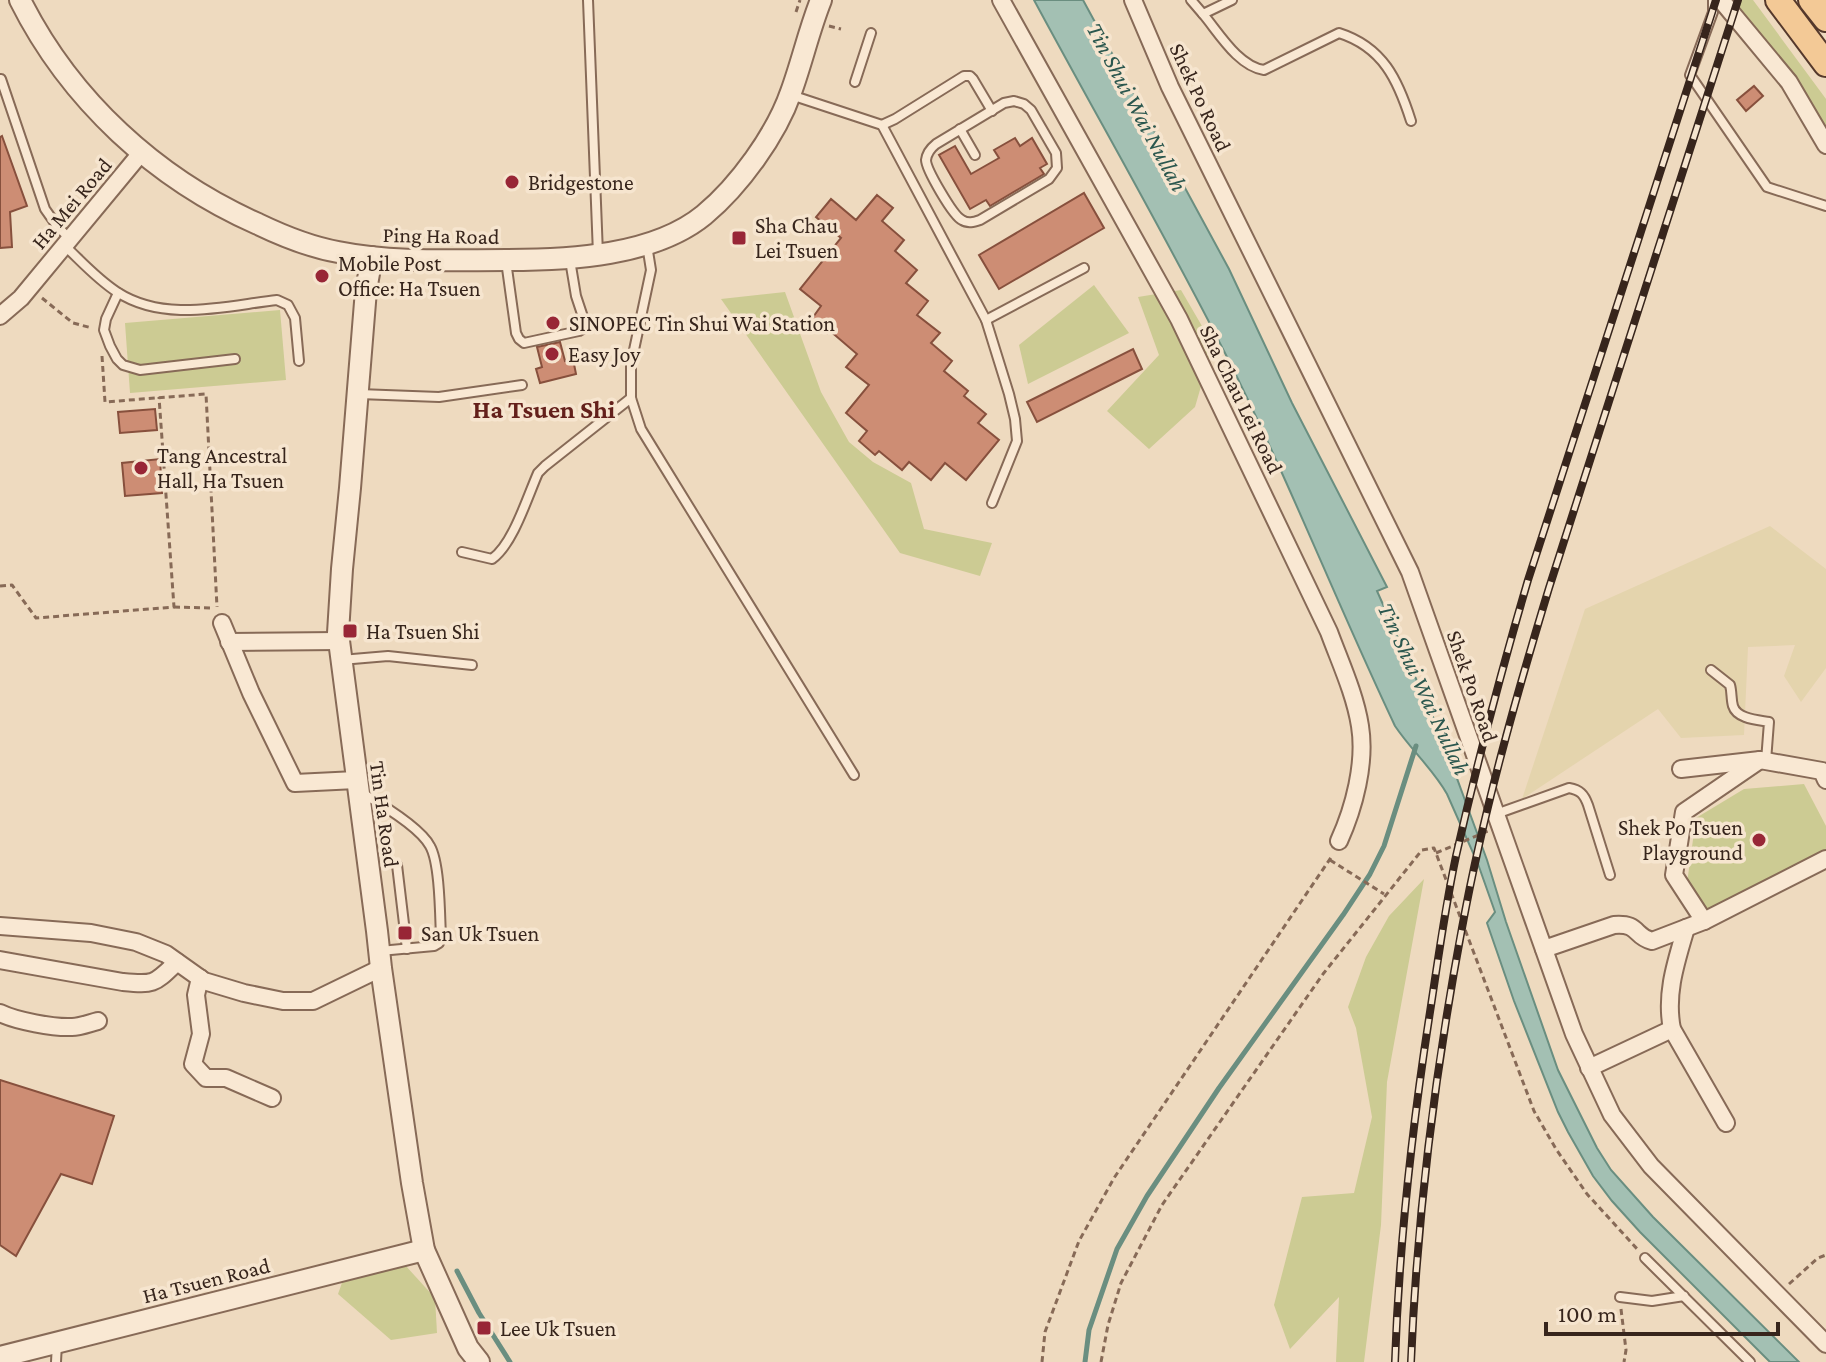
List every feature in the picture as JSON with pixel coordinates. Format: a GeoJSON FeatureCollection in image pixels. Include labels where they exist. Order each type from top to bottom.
{"type":"FeatureCollection","features":[{"type":"Feature","properties":{"kind":"main road"},"geometry":{"type":"LineString","coordinates":[[1778,0],[1826,64]]}},
{"type":"Feature","properties":{"kind":"main road"},"geometry":{"type":"LineString","coordinates":[[1811,0],[1826,19]]}},
{"type":"Feature","properties":{"kind":"street","name":"Ping Ha Road"},"geometry":{"type":"LineString","coordinates":[[20,0],[40,36],[106,121],[141,153],[201,194],[259,225],[335,252],[372,257],[505,260],[598,255],[647,244],[677,232],[704,215],[747,170],[763,147],[790,95],[821,0]]}},
{"type":"Feature","properties":{"kind":"street","name":"Sha Chau Lei Road"},"geometry":{"type":"LineString","coordinates":[[1001,0],[1179,319],[1329,632],[1360,727],[1360,767],[1348,822],[1339,841]]}},
{"type":"Feature","properties":{"kind":"street","name":"Shek Po Road"},"geometry":{"type":"LineString","coordinates":[[1133,0],[1170,87],[1410,572],[1574,1034],[1612,1115],[1651,1166],[1826,1344]]}},
{"type":"Feature","properties":{"kind":"street"},"geometry":{"type":"LineString","coordinates":[[1721,0],[1789,82],[1826,145]]}},
{"type":"Feature","properties":{"kind":"street","name":"Ha Mei Road"},"geometry":{"type":"LineString","coordinates":[[0,316],[21,298],[141,153]]}},
{"type":"Feature","properties":{"kind":"street","name":"Tin Ha Road"},"geometry":{"type":"LineString","coordinates":[[372,257],[366,290],[339,608],[340,650],[380,960],[424,1250],[468,1348],[479,1362]]}},
{"type":"Feature","properties":{"kind":"street"},"geometry":{"type":"LineString","coordinates":[[222,623],[251,693],[295,783],[357,785]]}},
{"type":"Feature","properties":{"kind":"street"},"geometry":{"type":"LineString","coordinates":[[229,642],[340,650]]}},
{"type":"Feature","properties":{"kind":"street"},"geometry":{"type":"LineString","coordinates":[[1681,769],[1763,760],[1822,771],[1826,780]]}},
{"type":"Feature","properties":{"kind":"street"},"geometry":{"type":"LineString","coordinates":[[1704,921],[1674,875],[1684,812],[1763,760]]}},
{"type":"Feature","properties":{"kind":"street"},"geometry":{"type":"LineString","coordinates":[[1544,949],[1614,925],[1626,924],[1652,941],[1704,921],[1826,859]]}},
{"type":"Feature","properties":{"kind":"street"},"geometry":{"type":"LineString","coordinates":[[0,926],[91,933],[136,942],[166,954],[200,978],[244,993],[283,1001],[313,1001],[380,960]]}},
{"type":"Feature","properties":{"kind":"street"},"geometry":{"type":"LineString","coordinates":[[1686,928],[1670,987],[1672,1029],[1726,1123]]}},
{"type":"Feature","properties":{"kind":"street"},"geometry":{"type":"LineString","coordinates":[[0,960],[143,984],[157,981],[177,962]]}},
{"type":"Feature","properties":{"kind":"street"},"geometry":{"type":"LineString","coordinates":[[200,978],[196,995],[201,1034],[193,1064],[206,1078],[226,1078],[272,1098]]}},
{"type":"Feature","properties":{"kind":"street"},"geometry":{"type":"LineString","coordinates":[[0,1013],[35,1023],[72,1027],[98,1021]]}},
{"type":"Feature","properties":{"kind":"street"},"geometry":{"type":"LineString","coordinates":[[1589,1068],[1672,1029]]}},
{"type":"Feature","properties":{"kind":"street","name":"Ha Tsuen Road"},"geometry":{"type":"LineString","coordinates":[[0,1357],[56,1352],[424,1250]]}},
{"type":"Feature","properties":{"kind":"lane"},"geometry":{"type":"LineString","coordinates":[[588,0],[598,255]]}},
{"type":"Feature","properties":{"kind":"lane"},"geometry":{"type":"LineString","coordinates":[[1191,0],[1244,63],[1253,69],[1272,67],[1339,33],[1355,38],[1370,48],[1393,75],[1411,121]]}},
{"type":"Feature","properties":{"kind":"lane"},"geometry":{"type":"LineString","coordinates":[[1203,14],[1232,0]]}},
{"type":"Feature","properties":{"kind":"lane"},"geometry":{"type":"LineString","coordinates":[[1713,0],[1713,12],[1690,75],[1767,187],[1826,206]]}},
{"type":"Feature","properties":{"kind":"lane"},"geometry":{"type":"LineString","coordinates":[[855,82],[871,33]]}},
{"type":"Feature","properties":{"kind":"lane"},"geometry":{"type":"LineString","coordinates":[[790,95],[882,125],[964,76],[970,76],[992,111]]}},
{"type":"Feature","properties":{"kind":"lane"},"geometry":{"type":"LineString","coordinates":[[1,79],[45,209],[67,242],[97,277],[118,293],[170,310],[277,300],[288,305],[295,318],[299,361]]}},
{"type":"Feature","properties":{"kind":"lane"},"geometry":{"type":"LineString","coordinates":[[1009,102],[1019,102],[1028,107],[1056,153],[1057,168],[1049,179],[980,220],[971,222],[957,217],[926,160],[932,147],[992,111],[1009,102]]}},
{"type":"Feature","properties":{"kind":"lane"},"geometry":{"type":"LineString","coordinates":[[882,125],[986,320],[1015,419],[1017,441],[992,503]]}},
{"type":"Feature","properties":{"kind":"lane"},"geometry":{"type":"LineString","coordinates":[[960,129],[975,155]]}},
{"type":"Feature","properties":{"kind":"lane"},"geometry":{"type":"LineString","coordinates":[[647,244],[651,270],[631,364],[631,398],[641,429],[854,775]]}},
{"type":"Feature","properties":{"kind":"lane"},"geometry":{"type":"LineString","coordinates":[[505,260],[516,333],[524,343],[584,328],[569,257]]}},
{"type":"Feature","properties":{"kind":"lane"},"geometry":{"type":"LineString","coordinates":[[986,320],[1084,268]]}},
{"type":"Feature","properties":{"kind":"lane"},"geometry":{"type":"LineString","coordinates":[[118,293],[104,330],[105,337],[123,365],[140,370],[235,359]]}},
{"type":"Feature","properties":{"kind":"lane"},"geometry":{"type":"LineString","coordinates":[[358,394],[439,397],[522,385]]}},
{"type":"Feature","properties":{"kind":"lane"},"geometry":{"type":"LineString","coordinates":[[462,552],[492,559],[501,553],[538,473],[631,398]]}},
{"type":"Feature","properties":{"kind":"lane"},"geometry":{"type":"LineString","coordinates":[[340,650],[472,665]]}},
{"type":"Feature","properties":{"kind":"lane"},"geometry":{"type":"LineString","coordinates":[[1711,670],[1730,685],[1736,712],[1750,719],[1769,722],[1763,760]]}},
{"type":"Feature","properties":{"kind":"lane"},"geometry":{"type":"LineString","coordinates":[[357,785],[419,832],[432,849],[438,889],[439,943],[407,949],[380,960]]}},
{"type":"Feature","properties":{"kind":"lane"},"geometry":{"type":"LineString","coordinates":[[1497,820],[1569,788],[1578,789],[1588,805],[1610,875]]}},
{"type":"Feature","properties":{"kind":"lane"},"geometry":{"type":"LineString","coordinates":[[397,865],[407,949]]}},
{"type":"Feature","properties":{"kind":"lane"},"geometry":{"type":"LineString","coordinates":[[1645,1258],[1750,1362]]}},
{"type":"Feature","properties":{"kind":"lane"},"geometry":{"type":"LineString","coordinates":[[1620,1297],[1652,1301],[1684,1296]]}},
{"type":"Feature","properties":{"kind":"path"},"geometry":{"type":"LineString","coordinates":[[0,586],[12,585],[36,618],[174,607],[217,609],[206,394]]}},
{"type":"Feature","properties":{"kind":"path"},"geometry":{"type":"LineString","coordinates":[[159,397],[174,607]]}},
{"type":"Feature","properties":{"kind":"path"},"geometry":{"type":"LineString","coordinates":[[1436,853],[1497,820]]}},
{"type":"Feature","properties":{"kind":"path"},"geometry":{"type":"LineString","coordinates":[[1042,1362],[1045,1332],[1079,1241],[1114,1178],[1330,860],[1339,841]]}},
{"type":"Feature","properties":{"kind":"path"},"geometry":{"type":"LineString","coordinates":[[1101,1362],[1121,1283],[1162,1205],[1323,974],[1422,850],[1434,848],[1534,1111],[1587,1194],[1645,1258]]}},
{"type":"Feature","properties":{"kind":"path"},"geometry":{"type":"LineString","coordinates":[[1330,860],[1386,895]]}},
{"type":"Feature","properties":{"kind":"path"},"geometry":{"type":"LineString","coordinates":[[1777,1294],[1818,1258],[1826,1255]]}},
{"type":"Feature","properties":{"kind":"path"},"geometry":{"type":"LineString","coordinates":[[1620,1297],[1626,1350],[1624,1362]]}},
{"type":"Feature","properties":{"kind":"shaded area"},"geometry":{"type":"Polygon","coordinates":[[[1730,0],[1753,0],[1826,99],[1826,128],[1796,81],[1730,0]]]}},
{"type":"Feature","properties":{"kind":"shaded area"},"geometry":{"type":"Polygon","coordinates":[[[1094,285],[1129,333],[1028,384],[1019,345],[1094,285]]]}},
{"type":"Feature","properties":{"kind":"shaded area"},"geometry":{"type":"Polygon","coordinates":[[[1181,290],[1213,345],[1195,407],[1149,449],[1107,411],[1159,355],[1138,297],[1181,290]]]}},
{"type":"Feature","properties":{"kind":"shaded area"},"geometry":{"type":"Polygon","coordinates":[[[785,292],[821,392],[849,442],[873,462],[911,483],[924,529],[992,543],[980,576],[900,553],[721,299],[785,292]]]}},
{"type":"Feature","properties":{"kind":"shaded area"},"geometry":{"type":"Polygon","coordinates":[[[280,310],[286,380],[130,393],[125,323],[280,310]]]}},
{"type":"Feature","properties":{"kind":"shaded area"},"geometry":{"type":"Polygon","coordinates":[[[1770,526],[1826,569],[1826,668],[1801,702],[1784,676],[1795,645],[1748,647],[1744,735],[1681,738],[1658,709],[1522,799],[1585,609],[1770,526]]]}},
{"type":"Feature","properties":{"kind":"shaded area","name":"Shek Po Tsuen Playground"},"geometry":{"type":"Polygon","coordinates":[[[1804,784],[1826,826],[1826,854],[1714,913],[1700,906],[1687,883],[1696,818],[1744,789],[1804,784]]]}},
{"type":"Feature","properties":{"kind":"shaded area"},"geometry":{"type":"Polygon","coordinates":[[[1424,879],[1387,1082],[1381,1225],[1364,1362],[1336,1362],[1339,1297],[1290,1349],[1274,1305],[1302,1197],[1354,1193],[1372,1117],[1356,1028],[1348,1007],[1366,957],[1389,916],[1424,879]]]}},
{"type":"Feature","properties":{"kind":"shaded area"},"geometry":{"type":"Polygon","coordinates":[[[405,1265],[435,1298],[437,1333],[391,1340],[338,1294],[343,1280],[405,1265]]]}},
{"type":"Feature","properties":{"kind":"water","name":"Tin Shui Wai Nullah"},"geometry":{"type":"Polygon","coordinates":[[[1034,0],[1083,0],[1229,269],[1292,403],[1387,587],[1377,591],[1441,735],[1558,1070],[1597,1148],[1611,1170],[1653,1217],[1799,1362],[1770,1362],[1612,1201],[1593,1176],[1568,1132],[1514,1001],[1487,923],[1495,912],[1447,794],[1395,726],[1227,357],[1034,0]]]}},
{"type":"Feature","properties":{"kind":"building"},"geometry":{"type":"Polygon","coordinates":[[[1754,86],[1763,96],[1746,111],[1737,100],[1754,86]]]}},
{"type":"Feature","properties":{"kind":"building"},"geometry":{"type":"Polygon","coordinates":[[[0,137],[27,206],[10,212],[12,247],[0,248],[0,137]]]}},
{"type":"Feature","properties":{"kind":"building"},"geometry":{"type":"Polygon","coordinates":[[[1015,138],[1020,146],[1032,138],[1047,164],[1040,168],[1044,174],[990,206],[986,200],[970,209],[939,155],[955,146],[971,174],[999,158],[994,150],[1015,138]]]}},
{"type":"Feature","properties":{"kind":"building"},"geometry":{"type":"Polygon","coordinates":[[[1084,193],[1104,228],[999,289],[979,255],[1084,193]]]}},
{"type":"Feature","properties":{"kind":"building"},"geometry":{"type":"Polygon","coordinates":[[[877,195],[893,208],[882,221],[904,240],[895,251],[917,270],[906,283],[928,301],[917,315],[940,333],[931,343],[952,361],[944,371],[968,391],[964,396],[986,414],[978,423],[999,440],[966,480],[945,463],[931,480],[909,462],[902,470],[879,451],[875,455],[859,441],[867,431],[846,413],[869,385],[846,367],[857,354],[829,330],[827,333],[811,320],[821,306],[800,289],[841,238],[816,217],[831,199],[856,220],[877,195]]]}},
{"type":"Feature","properties":{"kind":"building"},"geometry":{"type":"Polygon","coordinates":[[[560,342],[565,361],[573,359],[576,374],[540,383],[536,369],[542,367],[537,347],[560,342]]]}},
{"type":"Feature","properties":{"kind":"building"},"geometry":{"type":"Polygon","coordinates":[[[1133,349],[1142,369],[1037,422],[1027,402],[1133,349]]]}},
{"type":"Feature","properties":{"kind":"building"},"geometry":{"type":"Polygon","coordinates":[[[155,409],[157,430],[120,433],[118,412],[155,409]]]}},
{"type":"Feature","properties":{"kind":"building"},"geometry":{"type":"Polygon","coordinates":[[[160,459],[162,493],[125,496],[122,463],[160,459]]]}},
{"type":"Feature","properties":{"kind":"building"},"geometry":{"type":"Polygon","coordinates":[[[0,1080],[114,1116],[92,1184],[61,1174],[16,1256],[0,1245],[0,1080]]]}},
{"type":"Feature","properties":{"kind":"waterway"},"geometry":{"type":"LineString","coordinates":[[1085,1362],[1089,1330],[1117,1249],[1147,1196],[1219,1088],[1370,874],[1384,846],[1416,746]]}},
{"type":"Feature","properties":{"kind":"waterway"},"geometry":{"type":"LineString","coordinates":[[457,1271],[510,1362]]}},
{"type":"Feature","properties":{"kind":"railway"},"geometry":{"type":"LineString","coordinates":[[1395,1362],[1403,1230],[1418,1099],[1445,914],[1464,821],[1528,580],[1716,0]]}},
{"type":"Feature","properties":{"kind":"railway"},"geometry":{"type":"LineString","coordinates":[[1411,1362],[1423,1199],[1443,1036],[1470,885],[1490,799],[1549,588],[1738,0]]}},
{"type":"Feature","properties":{"kind":"place","name":"Bridgestone"},"geometry":{"type":"Point","coordinates":[512,182]}},
{"type":"Feature","properties":{"kind":"place","name":"Sha Chau Lei Tsuen"},"geometry":{"type":"Point","coordinates":[739,238]}},
{"type":"Feature","properties":{"kind":"place","name":"Mobile Post Office: Ha Tsuen"},"geometry":{"type":"Point","coordinates":[322,276]}},
{"type":"Feature","properties":{"kind":"place","name":"SINOPEC Tin Shui Wai Station"},"geometry":{"type":"Point","coordinates":[553,323]}},
{"type":"Feature","properties":{"kind":"place","name":"Easy Joy"},"geometry":{"type":"Point","coordinates":[552,354]}},
{"type":"Feature","properties":{"kind":"place","name":"Tang Ancestral Hall, Ha Tsuen"},"geometry":{"type":"Point","coordinates":[141,468]}},
{"type":"Feature","properties":{"kind":"place","name":"Ha Tsuen Shi"},"geometry":{"type":"Point","coordinates":[350,631]}},
{"type":"Feature","properties":{"kind":"place","name":"Shek Po Tsuen Playground"},"geometry":{"type":"Point","coordinates":[1759,840]}},
{"type":"Feature","properties":{"kind":"place","name":"San Uk Tsuen"},"geometry":{"type":"Point","coordinates":[405,933]}},
{"type":"Feature","properties":{"kind":"place","name":"Lee Uk Tsuen"},"geometry":{"type":"Point","coordinates":[484,1328]}},
{"type":"Feature","properties":{"kind":"district","name":"Ha Tsuen Shi"},"geometry":{"type":"Point","coordinates":[544,409]}}]}
